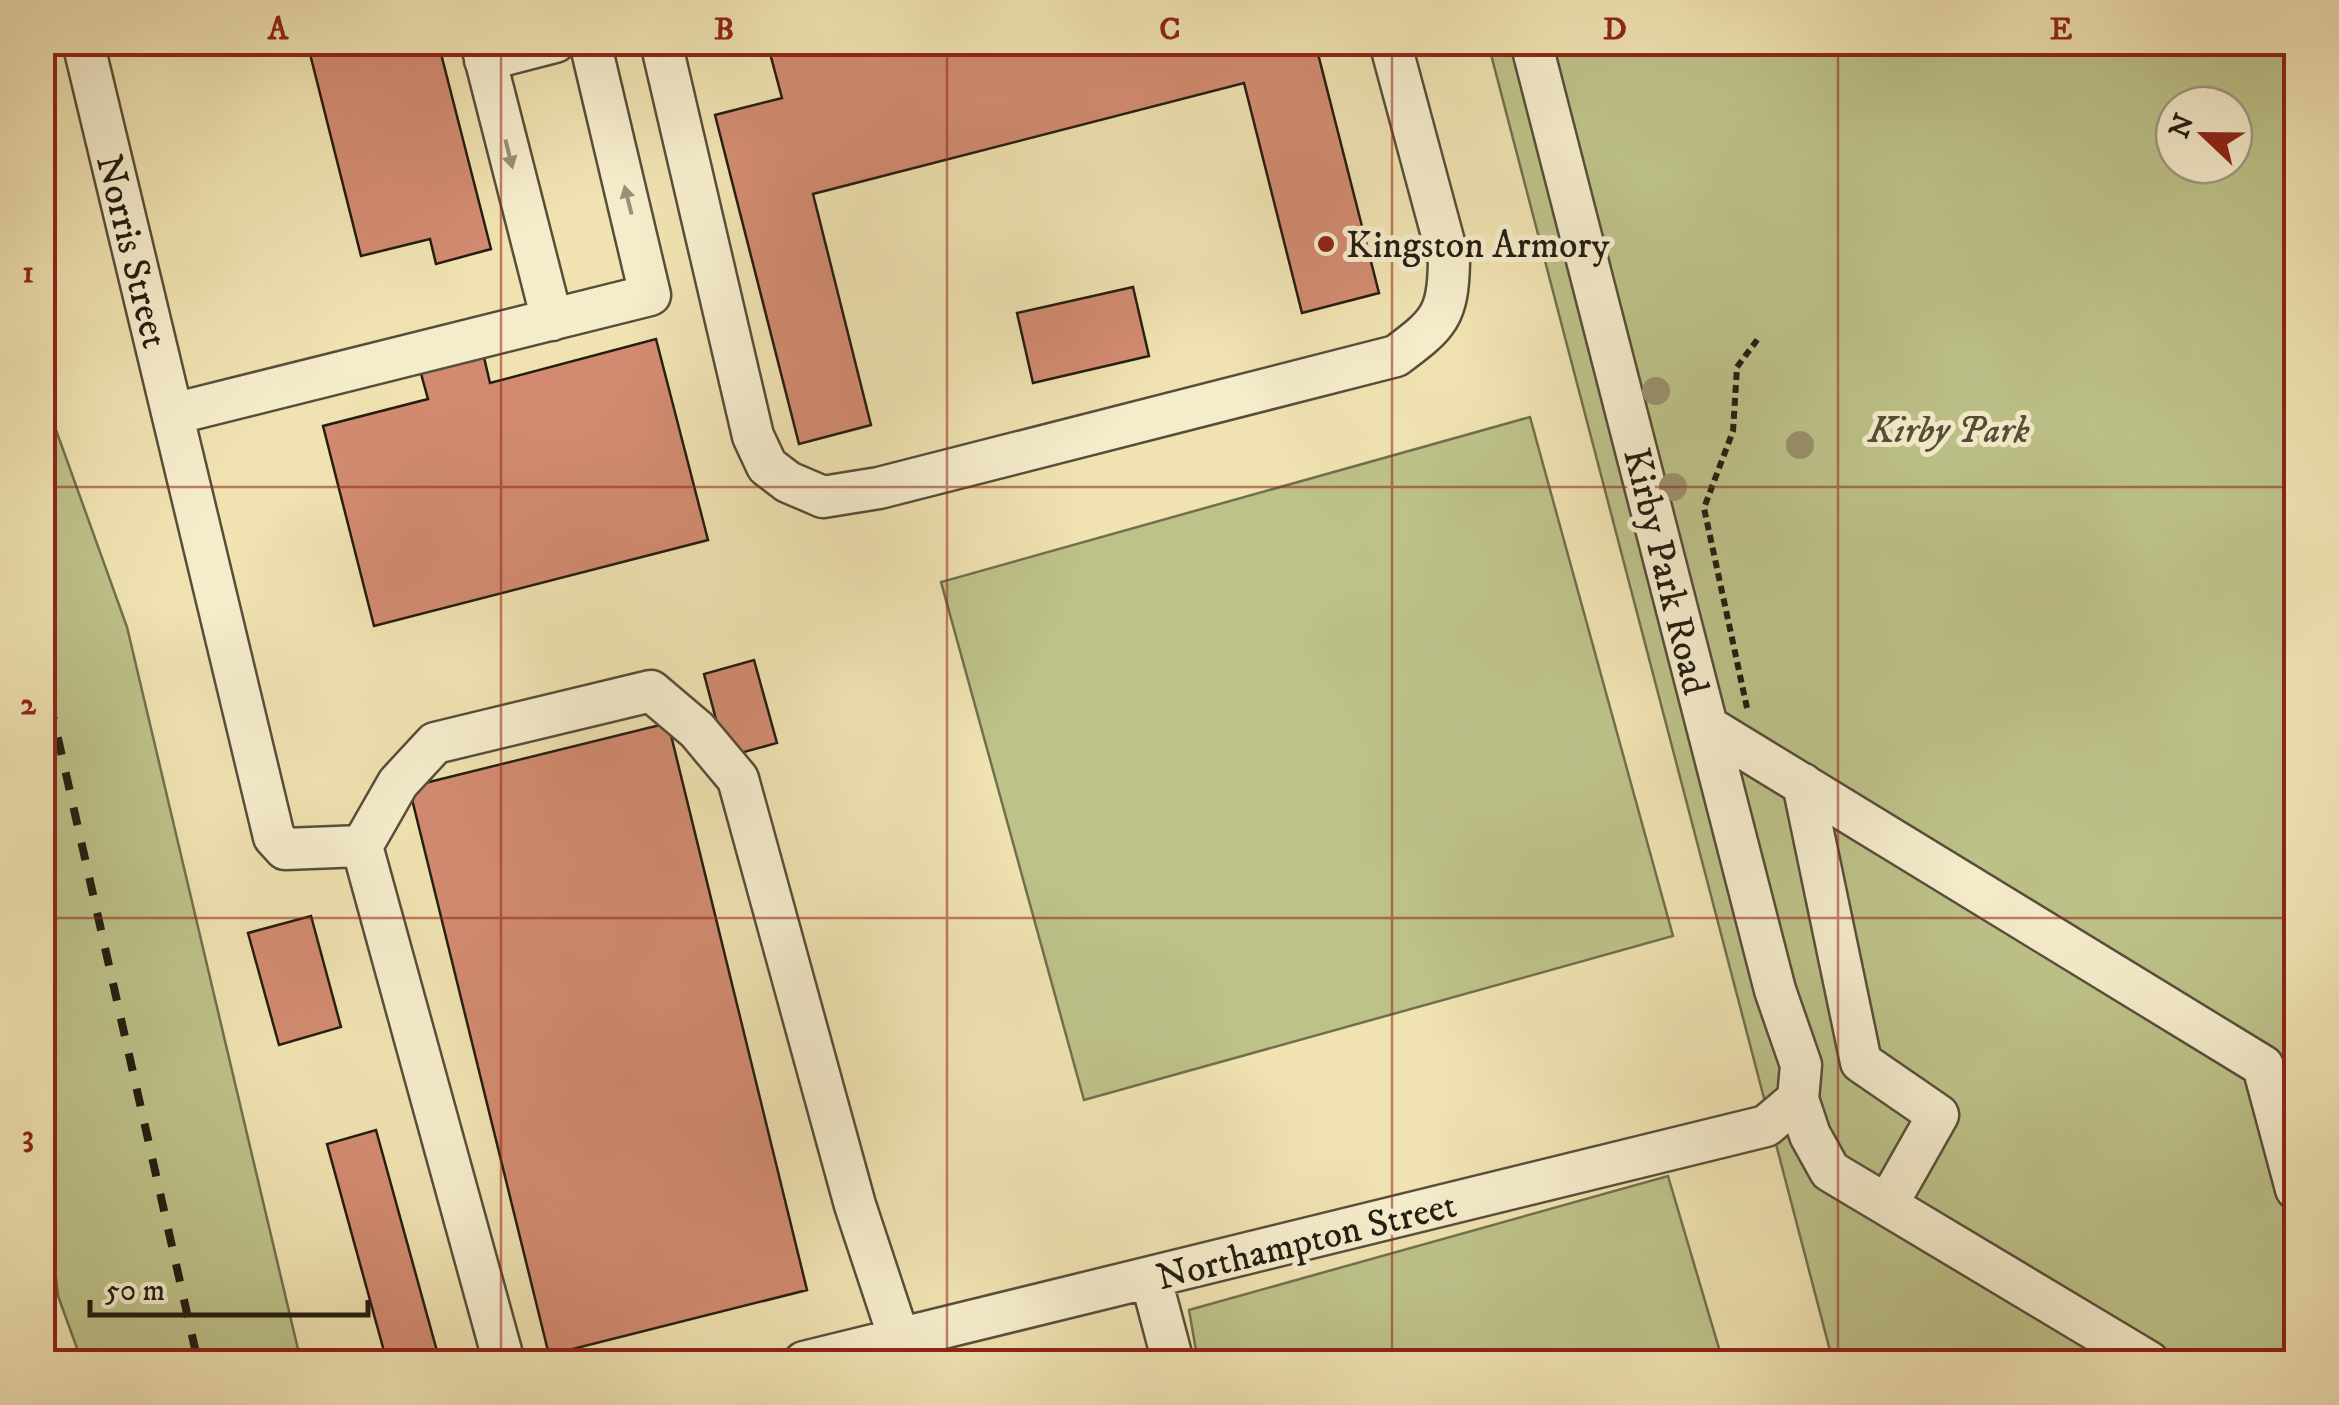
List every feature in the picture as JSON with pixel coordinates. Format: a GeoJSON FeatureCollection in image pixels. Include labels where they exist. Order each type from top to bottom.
{"type":"FeatureCollection","features":[{"type":"Feature","properties":{"kind":"street","name":"Norris Street"},"geometry":{"type":"LineString","coordinates":[[82,42],[274,837],[284,849],[362,846]]}},
{"type":"Feature","properties":{"kind":"street"},"geometry":{"type":"LineString","coordinates":[[552,320],[483,51],[555,42]]}},
{"type":"Feature","properties":{"kind":"street"},"geometry":{"type":"LineString","coordinates":[[173,414],[650,295],[590,42]]}},
{"type":"Feature","properties":{"kind":"street"},"geometry":{"type":"LineString","coordinates":[[661,42],[753,436],[767,466],[788,482],[823,497],[880,488],[1396,356],[1432,329],[1448,298],[1448,261],[1390,42]]}},
{"type":"Feature","properties":{"kind":"street","name":"Kirby Park Road"},"geometry":{"type":"LineString","coordinates":[[1531,42],[1722,735],[1775,990],[1802,1065],[1798,1099],[1810,1135],[1830,1171],[2149,1362]]}},
{"type":"Feature","properties":{"kind":"street"},"geometry":{"type":"LineString","coordinates":[[504,1362],[362,846],[398,784],[435,743],[651,691],[698,730],[738,779],[855,1206],[898,1338]]}},
{"type":"Feature","properties":{"kind":"street"},"geometry":{"type":"LineString","coordinates":[[1722,735],[2263,1066],[2296,1189]]}},
{"type":"Feature","properties":{"kind":"street"},"geometry":{"type":"LineString","coordinates":[[1803,784],[1861,1062],[1938,1115],[1888,1206]]}},
{"type":"Feature","properties":{"kind":"street","name":"Northampton Street"},"geometry":{"type":"LineString","coordinates":[[804,1362],[1766,1126],[1798,1099]]}},
{"type":"Feature","properties":{"kind":"street"},"geometry":{"type":"LineString","coordinates":[[1151,1279],[1172,1362]]}},
{"type":"Feature","properties":{"kind":"path"},"geometry":{"type":"LineString","coordinates":[[1722,735],[1751,726],[1704,508],[1733,431],[1737,368],[1760,336]]}},
{"type":"Feature","properties":{"kind":"green space","name":"Kirby Park"},"geometry":{"type":"Polygon","coordinates":[[[1488,43],[2296,43],[2296,1362],[1833,1362],[1488,43]]]}},
{"type":"Feature","properties":{"kind":"green space"},"geometry":{"type":"Polygon","coordinates":[[[42,391],[127,627],[301,1362],[82,1362],[58,1296],[42,1159],[42,391]]]}},
{"type":"Feature","properties":{"kind":"green space"},"geometry":{"type":"Polygon","coordinates":[[[1530,417],[1673,936],[1084,1100],[941,582],[1530,417]]]}},
{"type":"Feature","properties":{"kind":"green space"},"geometry":{"type":"Polygon","coordinates":[[[1668,1176],[1723,1362],[1198,1362],[1189,1310],[1668,1176]]]}},
{"type":"Feature","properties":{"kind":"building"},"geometry":{"type":"Polygon","coordinates":[[[307,42],[438,42],[491,249],[436,264],[430,239],[361,256],[307,42]]]}},
{"type":"Feature","properties":{"kind":"building","name":"Kingston Armory"},"geometry":{"type":"Polygon","coordinates":[[[767,42],[1315,42],[1379,293],[1302,313],[1244,83],[813,194],[871,425],[799,444],[715,115],[782,98],[767,42]]]}},
{"type":"Feature","properties":{"kind":"building"},"geometry":{"type":"Polygon","coordinates":[[[1133,287],[1149,356],[1033,383],[1017,313],[1133,287]]]}},
{"type":"Feature","properties":{"kind":"building"},"geometry":{"type":"Polygon","coordinates":[[[656,339],[708,540],[374,626],[323,426],[428,399],[420,370],[483,353],[490,383],[656,339]]]}},
{"type":"Feature","properties":{"kind":"building"},"geometry":{"type":"Polygon","coordinates":[[[754,660],[777,743],[726,757],[704,674],[754,660]]]}},
{"type":"Feature","properties":{"kind":"building"},"geometry":{"type":"Polygon","coordinates":[[[668,723],[807,1290],[549,1355],[409,787],[668,723]]]}},
{"type":"Feature","properties":{"kind":"building"},"geometry":{"type":"Polygon","coordinates":[[[311,916],[341,1027],[279,1045],[248,933],[311,916]]]}},
{"type":"Feature","properties":{"kind":"building"},"geometry":{"type":"Polygon","coordinates":[[[376,1130],[440,1362],[387,1362],[327,1144],[376,1130]]]}},
{"type":"Feature","properties":{"kind":"railway"},"geometry":{"type":"LineString","coordinates":[[42,667],[198,1362]]}},
{"type":"Feature","properties":{"kind":"place","name":"Kingston Armory"},"geometry":{"type":"Point","coordinates":[1326,244]}}]}
